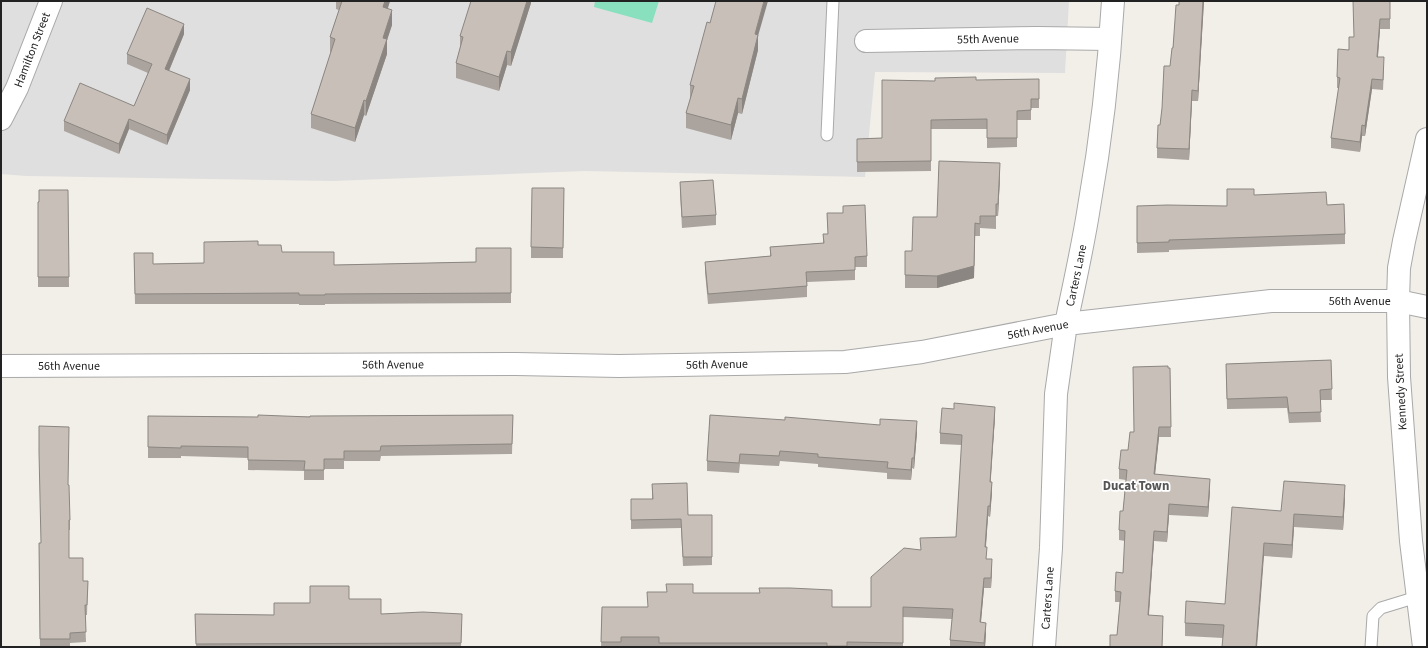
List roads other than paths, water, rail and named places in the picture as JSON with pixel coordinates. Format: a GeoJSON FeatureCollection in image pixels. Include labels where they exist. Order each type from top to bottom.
{"type":"FeatureCollection","features":[{"type":"Feature","properties":{"kind":"street","name":"Hamilton Street"},"geometry":{"type":"LineString","coordinates":[[1,119],[17,88],[52,1]]}},
{"type":"Feature","properties":{"kind":"street","name":"Carters Lane"},"geometry":{"type":"LineString","coordinates":[[1044,647],[1051,548],[1056,394],[1066,324],[1090,207],[1110,39],[1112,1]]}},
{"type":"Feature","properties":{"kind":"street","name":"55th Avenue"},"geometry":{"type":"LineString","coordinates":[[866,41],[1037,38],[1110,39]]}},
{"type":"Feature","properties":{"kind":"street","name":"Kennedy Street"},"geometry":{"type":"LineString","coordinates":[[1424,647],[1411,541],[1399,377],[1398,302],[1400,268],[1404,241],[1427,139]]}},
{"type":"Feature","properties":{"kind":"street","name":"56th Avenue"},"geometry":{"type":"LineString","coordinates":[[1,366],[516,364],[619,366],[845,362],[922,352],[1066,324],[1271,302],[1398,302],[1427,307]]}},
{"type":"Feature","properties":{"kind":"lane"},"geometry":{"type":"LineString","coordinates":[[827,135],[833,1]]}},
{"type":"Feature","properties":{"kind":"lane"},"geometry":{"type":"LineString","coordinates":[[1371,647],[1373,616],[1381,608],[1417,597]]}},
{"type":"Feature","properties":{"kind":"district","name":"Ducat Town"},"geometry":{"type":"Point","coordinates":[1136,486]}}]}
